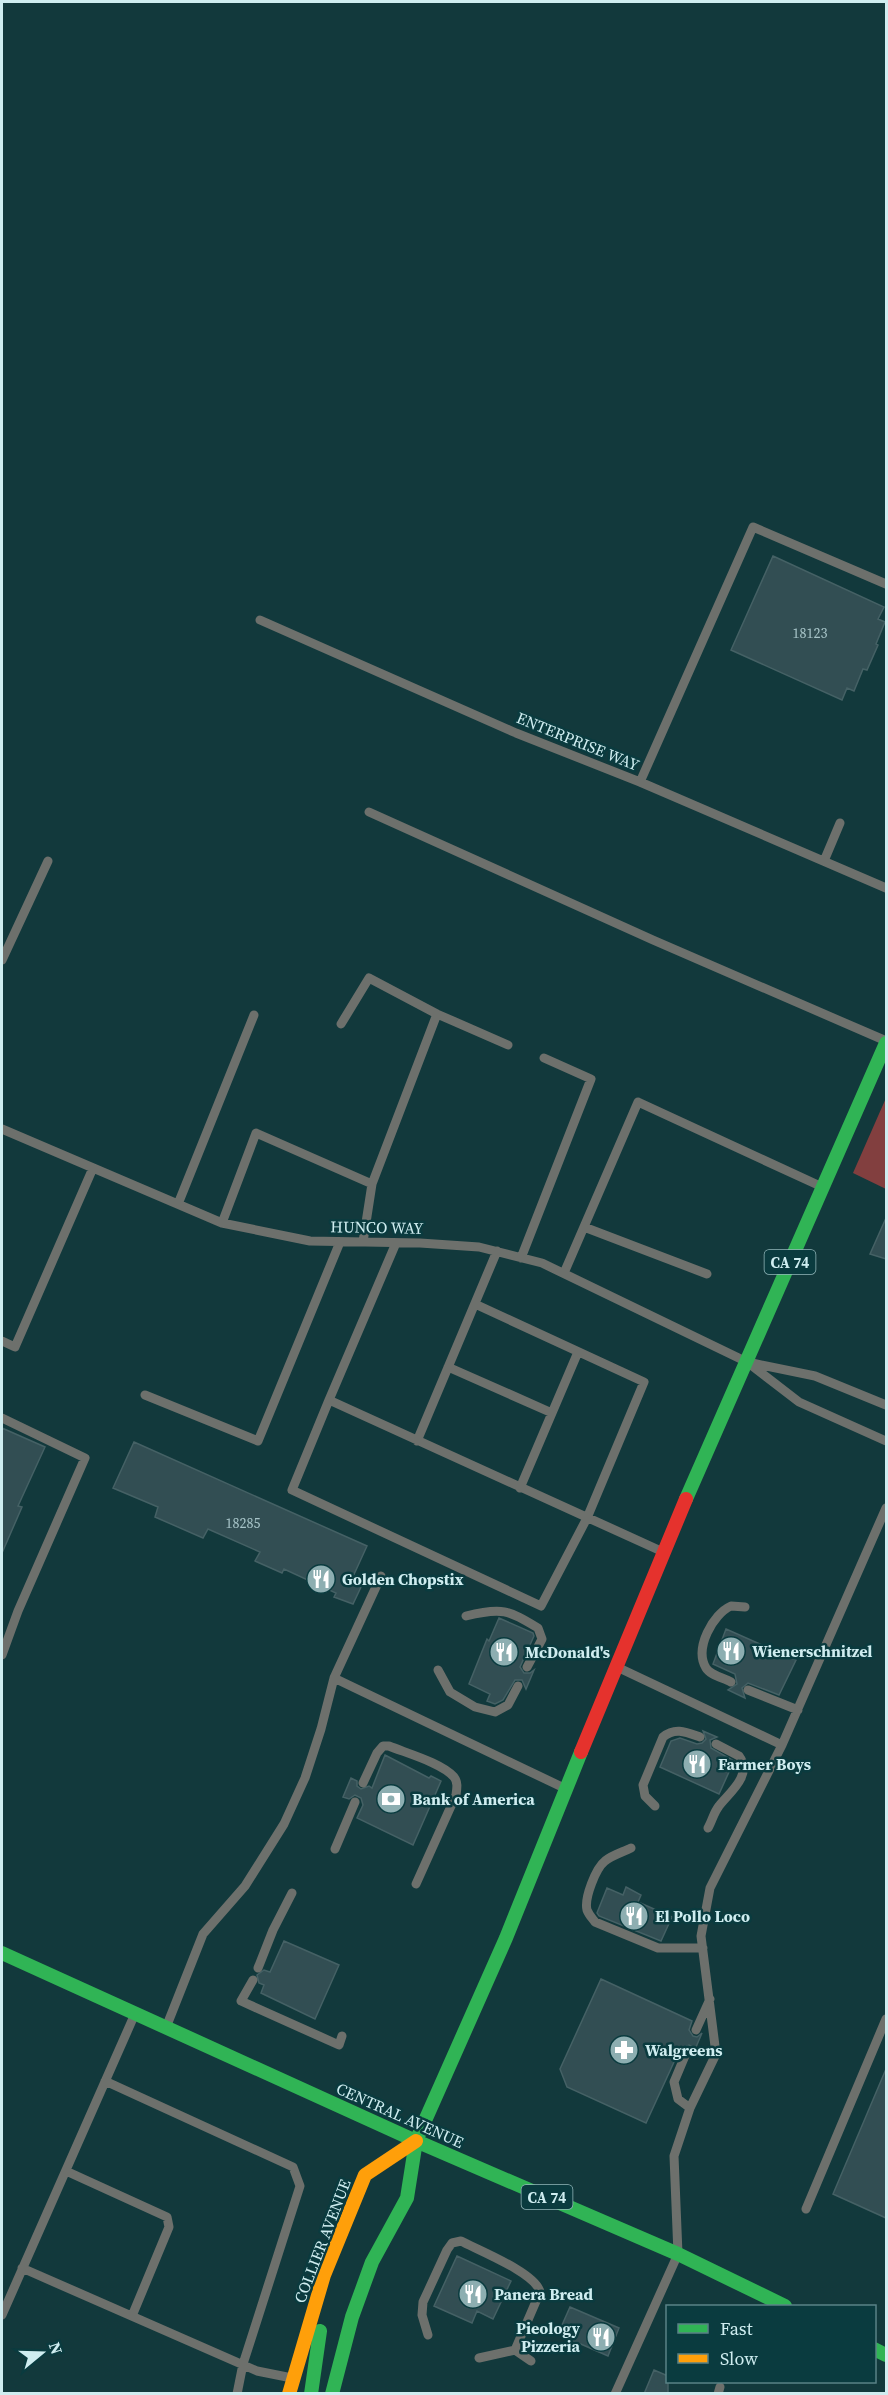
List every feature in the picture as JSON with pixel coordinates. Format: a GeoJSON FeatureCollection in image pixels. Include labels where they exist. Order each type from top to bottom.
{"type":"FeatureCollection","features":[{"type":"Feature","properties":{"kind":"main road","name":"CA 74"},"geometry":{"type":"LineString","coordinates":[[416,2141],[506,1938],[663,1552],[886,1042]]}},
{"type":"Feature","properties":{"kind":"main road","name":"CENTRAL AVENUE"},"geometry":{"type":"LineString","coordinates":[[2,1953],[416,2141],[678,2254],[781,2305]]}},
{"type":"Feature","properties":{"kind":"main road","name":"COLLIER AVENUE"},"geometry":{"type":"LineString","coordinates":[[289,2394],[324,2275],[365,2175],[416,2141]]}},
{"type":"Feature","properties":{"kind":"main road"},"geometry":{"type":"LineString","coordinates":[[332,2394],[352,2317],[372,2262],[407,2198],[416,2141]]}},
{"type":"Feature","properties":{"kind":"main road"},"geometry":{"type":"LineString","coordinates":[[311,2394],[321,2335],[316,2301]]}},
{"type":"Feature","properties":{"kind":"lane"},"geometry":{"type":"LineString","coordinates":[[640,782],[753,527],[886,584]]}},
{"type":"Feature","properties":{"kind":"lane","name":"ENTERPRISE WAY"},"geometry":{"type":"LineString","coordinates":[[260,620],[516,733],[640,782],[886,888]]}},
{"type":"Feature","properties":{"kind":"lane"},"geometry":{"type":"LineString","coordinates":[[369,812],[886,1042]]}},
{"type":"Feature","properties":{"kind":"lane"},"geometry":{"type":"LineString","coordinates":[[824,861],[840,823]]}},
{"type":"Feature","properties":{"kind":"lane"},"geometry":{"type":"LineString","coordinates":[[2,960],[48,861]]}},
{"type":"Feature","properties":{"kind":"lane"},"geometry":{"type":"LineString","coordinates":[[341,1024],[369,978],[437,1014],[507,1044]]}},
{"type":"Feature","properties":{"kind":"lane"},"geometry":{"type":"LineString","coordinates":[[363,1242],[372,1184],[437,1014]]}},
{"type":"Feature","properties":{"kind":"lane"},"geometry":{"type":"LineString","coordinates":[[178,1204],[254,1016]]}},
{"type":"Feature","properties":{"kind":"lane"},"geometry":{"type":"LineString","coordinates":[[521,1258],[591,1079],[544,1058]]}},
{"type":"Feature","properties":{"kind":"lane"},"geometry":{"type":"LineString","coordinates":[[564,1273],[638,1102],[822,1187]]}},
{"type":"Feature","properties":{"kind":"lane","name":"HUNCO WAY"},"geometry":{"type":"LineString","coordinates":[[2,1129],[222,1223],[310,1241],[479,1247],[542,1263],[747,1362],[799,1402],[886,1441]]}},
{"type":"Feature","properties":{"kind":"lane"},"geometry":{"type":"LineString","coordinates":[[222,1223],[256,1132],[372,1184]]}},
{"type":"Feature","properties":{"kind":"lane"},"geometry":{"type":"LineString","coordinates":[[2,1341],[15,1347],[93,1168]]}},
{"type":"Feature","properties":{"kind":"lane"},"geometry":{"type":"LineString","coordinates":[[584,1227],[707,1274]]}},
{"type":"Feature","properties":{"kind":"lane"},"geometry":{"type":"LineString","coordinates":[[145,1395],[258,1441],[340,1242]]}},
{"type":"Feature","properties":{"kind":"lane"},"geometry":{"type":"LineString","coordinates":[[396,1243],[292,1490],[541,1606],[587,1518],[644,1382],[475,1304]]}},
{"type":"Feature","properties":{"kind":"lane"},"geometry":{"type":"LineString","coordinates":[[417,1441],[497,1251]]}},
{"type":"Feature","properties":{"kind":"lane"},"geometry":{"type":"LineString","coordinates":[[520,1488],[578,1352]]}},
{"type":"Feature","properties":{"kind":"lane","name":"HUNCO WAY"},"geometry":{"type":"LineString","coordinates":[[747,1362],[815,1376],[886,1405]]}},
{"type":"Feature","properties":{"kind":"lane"},"geometry":{"type":"LineString","coordinates":[[448,1367],[552,1413]]}},
{"type":"Feature","properties":{"kind":"lane"},"geometry":{"type":"LineString","coordinates":[[329,1400],[663,1552]]}},
{"type":"Feature","properties":{"kind":"lane"},"geometry":{"type":"LineString","coordinates":[[2,1418],[85,1458],[18,1611],[2,1655]]}},
{"type":"Feature","properties":{"kind":"lane"},"geometry":{"type":"LineString","coordinates":[[615,2394],[678,2254],[674,2156],[690,2108],[716,2054],[701,1936],[710,1888],[782,1745],[886,1508]]}},
{"type":"Feature","properties":{"kind":"lane"},"geometry":{"type":"LineString","coordinates":[[166,2027],[202,1934],[244,1886],[284,1824],[305,1778],[334,1678],[381,1576]]}},
{"type":"Feature","properties":{"kind":"lane"},"geometry":{"type":"LineString","coordinates":[[731,1682],[706,1668],[702,1659],[702,1650],[716,1617],[731,1606],[745,1607]]}},
{"type":"Feature","properties":{"kind":"lane"},"geometry":{"type":"LineString","coordinates":[[466,1616],[484,1611],[510,1612],[538,1628],[542,1639],[527,1667]]}},
{"type":"Feature","properties":{"kind":"lane"},"geometry":{"type":"LineString","coordinates":[[615,1666],[782,1745]]}},
{"type":"Feature","properties":{"kind":"lane"},"geometry":{"type":"LineString","coordinates":[[438,1670],[450,1692],[475,1707],[495,1712],[508,1705],[518,1686]]}},
{"type":"Feature","properties":{"kind":"lane"},"geometry":{"type":"LineString","coordinates":[[334,1678],[567,1789]]}},
{"type":"Feature","properties":{"kind":"lane"},"geometry":{"type":"LineString","coordinates":[[748,1690],[798,1710]]}},
{"type":"Feature","properties":{"kind":"lane"},"geometry":{"type":"LineString","coordinates":[[655,1806],[645,1796],[643,1785],[663,1737],[679,1730],[700,1737]]}},
{"type":"Feature","properties":{"kind":"lane"},"geometry":{"type":"LineString","coordinates":[[708,1828],[718,1807],[737,1787],[743,1768],[739,1756],[716,1744]]}},
{"type":"Feature","properties":{"kind":"lane"},"geometry":{"type":"LineString","coordinates":[[363,1783],[377,1753],[383,1746],[389,1746],[444,1769],[455,1778],[456,1795],[416,1884]]}},
{"type":"Feature","properties":{"kind":"lane"},"geometry":{"type":"LineString","coordinates":[[335,1849],[355,1802]]}},
{"type":"Feature","properties":{"kind":"lane"},"geometry":{"type":"LineString","coordinates":[[631,1848],[606,1860],[600,1867],[587,1896],[587,1909],[590,1916],[595,1922],[645,1944],[676,1949],[703,1948]]}},
{"type":"Feature","properties":{"kind":"lane"},"geometry":{"type":"LineString","coordinates":[[258,1968],[273,1930],[292,1893]]}},
{"type":"Feature","properties":{"kind":"lane"},"geometry":{"type":"LineString","coordinates":[[253,1980],[241,2001],[339,2044],[342,2036]]}},
{"type":"Feature","properties":{"kind":"lane"},"geometry":{"type":"LineString","coordinates":[[696,2030],[710,1999]]}},
{"type":"Feature","properties":{"kind":"lane"},"geometry":{"type":"LineString","coordinates":[[2,2315],[135,2013]]}},
{"type":"Feature","properties":{"kind":"lane"},"geometry":{"type":"LineString","coordinates":[[806,2209],[886,2019]]}},
{"type":"Feature","properties":{"kind":"lane"},"geometry":{"type":"LineString","coordinates":[[687,2051],[674,2082],[678,2099],[690,2108]]}},
{"type":"Feature","properties":{"kind":"lane"},"geometry":{"type":"LineString","coordinates":[[105,2081],[293,2166],[300,2186],[243,2364],[237,2394]]}},
{"type":"Feature","properties":{"kind":"lane"},"geometry":{"type":"LineString","coordinates":[[66,2171],[167,2217],[169,2227],[132,2316]]}},
{"type":"Feature","properties":{"kind":"lane"},"geometry":{"type":"LineString","coordinates":[[428,2335],[422,2315],[423,2302],[452,2243],[461,2241],[524,2273],[539,2287],[540,2292],[515,2350]]}},
{"type":"Feature","properties":{"kind":"lane"},"geometry":{"type":"LineString","coordinates":[[22,2268],[257,2371],[294,2378]]}},
{"type":"Feature","properties":{"kind":"lane"},"geometry":{"type":"LineString","coordinates":[[479,2358],[515,2350],[531,2361]]}},
{"type":"Feature","properties":{"kind":"shaded area"},"geometry":{"type":"Polygon","coordinates":[[[886,1098],[886,1189],[853,1173],[886,1098]]]}},
{"type":"Feature","properties":{"kind":"building"},"geometry":{"type":"Polygon","coordinates":[[[773,556],[884,607],[878,619],[885,622],[867,670],[863,669],[854,691],[847,688],[842,700],[731,650],[773,556]]]}},
{"type":"Feature","properties":{"kind":"building"},"geometry":{"type":"Polygon","coordinates":[[[886,1218],[886,1259],[870,1254],[886,1218]]]}},
{"type":"Feature","properties":{"kind":"building"},"geometry":{"type":"Polygon","coordinates":[[[2,1428],[45,1447],[18,1506],[22,1507],[2,1553],[2,1428]]]}},
{"type":"Feature","properties":{"kind":"building"},"geometry":{"type":"Polygon","coordinates":[[[134,1442],[367,1546],[351,1581],[362,1585],[353,1604],[334,1597],[336,1593],[284,1569],[282,1573],[255,1561],[260,1552],[208,1529],[203,1538],[155,1517],[158,1507],[113,1488],[134,1442]]]}},
{"type":"Feature","properties":{"kind":"building","name":"McDonald's"},"geometry":{"type":"Polygon","coordinates":[[[499,1618],[533,1633],[534,1636],[520,1667],[524,1673],[534,1670],[526,1689],[522,1680],[515,1680],[503,1700],[495,1704],[487,1701],[490,1694],[469,1684],[487,1639],[489,1641],[499,1618]]]}},
{"type":"Feature","properties":{"kind":"building"},"geometry":{"type":"Polygon","coordinates":[[[726,1629],[796,1660],[779,1695],[748,1683],[742,1688],[745,1698],[728,1690],[737,1684],[735,1674],[713,1664],[726,1629]]]}},
{"type":"Feature","properties":{"kind":"building","name":"Farmer Boys"},"geometry":{"type":"Polygon","coordinates":[[[703,1731],[717,1737],[710,1740],[711,1748],[734,1761],[719,1794],[660,1767],[671,1741],[680,1738],[697,1744],[702,1743],[706,1739],[703,1731]]]}},
{"type":"Feature","properties":{"kind":"building","name":"Bank of America"},"geometry":{"type":"Polygon","coordinates":[[[385,1755],[429,1778],[431,1776],[441,1781],[413,1845],[357,1818],[363,1805],[361,1798],[355,1795],[349,1799],[343,1797],[351,1778],[357,1781],[357,1786],[361,1789],[369,1786],[372,1788],[385,1755]]]}},
{"type":"Feature","properties":{"kind":"building","name":"El Pollo Loco"},"geometry":{"type":"Polygon","coordinates":[[[626,1887],[641,1895],[638,1902],[672,1917],[661,1941],[599,1916],[597,1913],[607,1888],[623,1895],[626,1887]]]}},
{"type":"Feature","properties":{"kind":"building"},"geometry":{"type":"Polygon","coordinates":[[[284,1941],[339,1965],[315,2019],[261,1993],[264,1985],[259,1983],[257,1975],[264,1970],[270,1972],[284,1941]]]}},
{"type":"Feature","properties":{"kind":"building","name":"Walgreens"},"geometry":{"type":"Polygon","coordinates":[[[601,1979],[692,2021],[689,2030],[693,2036],[697,2037],[702,2033],[693,2054],[693,2047],[689,2045],[680,2049],[646,2123],[567,2087],[560,2069],[601,1979]]]}},
{"type":"Feature","properties":{"kind":"building"},"geometry":{"type":"Polygon","coordinates":[[[886,2069],[886,2218],[833,2194],[886,2069]]]}},
{"type":"Feature","properties":{"kind":"building","name":"Panera Bread"},"geometry":{"type":"Polygon","coordinates":[[[457,2256],[511,2281],[493,2319],[477,2311],[472,2323],[434,2306],[457,2256]]]}},
{"type":"Feature","properties":{"kind":"building"},"geometry":{"type":"Polygon","coordinates":[[[570,2307],[619,2328],[608,2356],[558,2334],[570,2307]]]}},
{"type":"Feature","properties":{"kind":"building"},"geometry":{"type":"Polygon","coordinates":[[[654,2370],[666,2375],[668,2394],[644,2394],[654,2370]]]}},
{"type":"Feature","properties":{"kind":"traffic: fast"},"geometry":{"type":"LineString","coordinates":[[686,1499],[886,1043]]}},
{"type":"Feature","properties":{"kind":"traffic: fast"},"geometry":{"type":"LineString","coordinates":[[581,1752],[506,1938],[416,2141],[678,2254],[783,2305]]}},
{"type":"Feature","properties":{"kind":"traffic: fast"},"geometry":{"type":"LineString","coordinates":[[2,1953],[416,2141]]}},
{"type":"Feature","properties":{"kind":"traffic: fast"},"geometry":{"type":"LineString","coordinates":[[332,2394],[352,2317],[372,2262],[407,2198],[416,2141]]}},
{"type":"Feature","properties":{"kind":"traffic: fast"},"geometry":{"type":"LineString","coordinates":[[311,2394],[320,2331]]}},
{"type":"Feature","properties":{"kind":"traffic: fast"},"geometry":{"type":"LineString","coordinates":[[876,2350],[886,2355]]}},
{"type":"Feature","properties":{"kind":"traffic: slow"},"geometry":{"type":"LineString","coordinates":[[289,2394],[324,2275],[365,2175],[416,2141]]}},
{"type":"Feature","properties":{"kind":"traffic: jam"},"geometry":{"type":"LineString","coordinates":[[581,1752],[686,1499]]}},
{"type":"Feature","properties":{"kind":"place","name":"Golden Chopstix"},"geometry":{"type":"Point","coordinates":[321,1579]}},
{"type":"Feature","properties":{"kind":"place","name":"Wienerschnitzel"},"geometry":{"type":"Point","coordinates":[731,1651]}},
{"type":"Feature","properties":{"kind":"place","name":"McDonald's"},"geometry":{"type":"Point","coordinates":[504,1652]}},
{"type":"Feature","properties":{"kind":"place","name":"Farmer Boys"},"geometry":{"type":"Point","coordinates":[697,1764]}},
{"type":"Feature","properties":{"kind":"place","name":"Bank of America"},"geometry":{"type":"Point","coordinates":[391,1799]}},
{"type":"Feature","properties":{"kind":"place","name":"El Pollo Loco"},"geometry":{"type":"Point","coordinates":[634,1916]}},
{"type":"Feature","properties":{"kind":"place","name":"Walgreens"},"geometry":{"type":"Point","coordinates":[624,2050]}},
{"type":"Feature","properties":{"kind":"place","name":"Panera Bread"},"geometry":{"type":"Point","coordinates":[473,2294]}},
{"type":"Feature","properties":{"kind":"place","name":"Pieology Pizzeria"},"geometry":{"type":"Point","coordinates":[601,2337]}}]}
